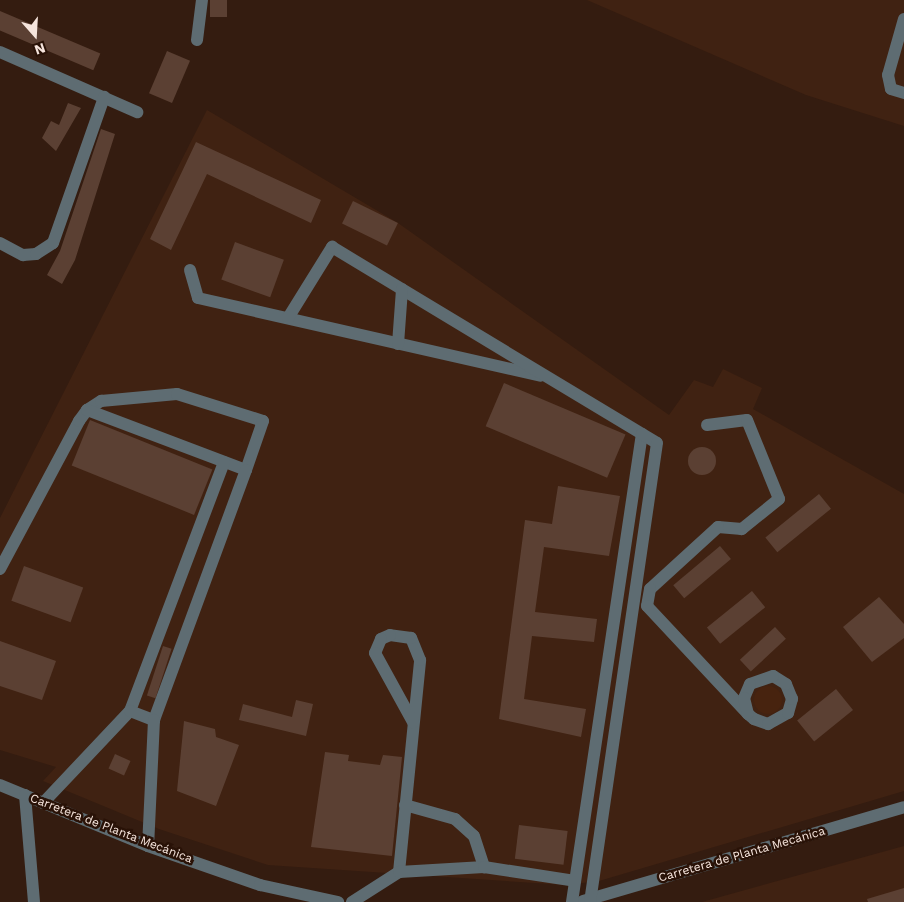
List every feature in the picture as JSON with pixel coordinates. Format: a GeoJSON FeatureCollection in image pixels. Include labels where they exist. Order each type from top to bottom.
{"type":"FeatureCollection","features":[{"type":"Feature","properties":{"kind":"street"},"geometry":{"type":"LineString","coordinates":[[197,40],[202,0]]}},
{"type":"Feature","properties":{"kind":"street"},"geometry":{"type":"LineString","coordinates":[[904,19],[888,75],[891,89],[904,94]]}},
{"type":"Feature","properties":{"kind":"street"},"geometry":{"type":"LineString","coordinates":[[0,52],[137,112]]}},
{"type":"Feature","properties":{"kind":"street"},"geometry":{"type":"LineString","coordinates":[[0,243],[30,255],[45,251],[53,243],[104,97]]}},
{"type":"Feature","properties":{"kind":"street"},"geometry":{"type":"LineString","coordinates":[[288,318],[332,247],[657,443],[585,901]]}},
{"type":"Feature","properties":{"kind":"street"},"geometry":{"type":"LineString","coordinates":[[190,270],[198,298],[552,379]]}},
{"type":"Feature","properties":{"kind":"street"},"geometry":{"type":"LineString","coordinates":[[398,344],[402,289]]}},
{"type":"Feature","properties":{"kind":"street"},"geometry":{"type":"LineString","coordinates":[[0,569],[87,410],[118,397],[177,394],[263,421],[154,720],[148,846]]}},
{"type":"Feature","properties":{"kind":"street"},"geometry":{"type":"LineString","coordinates":[[87,410],[246,470]]}},
{"type":"Feature","properties":{"kind":"street"},"geometry":{"type":"LineString","coordinates":[[707,425],[747,420],[780,499],[742,529],[718,527],[650,589],[647,606],[748,714]]}},
{"type":"Feature","properties":{"kind":"street"},"geometry":{"type":"LineString","coordinates":[[572,902],[642,434]]}},
{"type":"Feature","properties":{"kind":"street"},"geometry":{"type":"LineString","coordinates":[[43,803],[130,711],[224,462]]}},
{"type":"Feature","properties":{"kind":"street"},"geometry":{"type":"LineString","coordinates":[[398,872],[413,722],[418,648],[411,638],[390,635],[380,639],[376,653],[413,722]]}},
{"type":"Feature","properties":{"kind":"street"},"geometry":{"type":"LineString","coordinates":[[130,711],[154,720]]}},
{"type":"Feature","properties":{"kind":"street","name":"Carretera de Planta Mecánica"},"geometry":{"type":"LineString","coordinates":[[0,785],[148,846],[260,885],[338,902]]}},
{"type":"Feature","properties":{"kind":"street"},"geometry":{"type":"LineString","coordinates":[[25,796],[34,902]]}},
{"type":"Feature","properties":{"kind":"street"},"geometry":{"type":"LineString","coordinates":[[405,805],[455,819],[474,836],[484,867]]}},
{"type":"Feature","properties":{"kind":"street","name":"Carretera de Planta Mecánica"},"geometry":{"type":"LineString","coordinates":[[585,901],[904,807]]}},
{"type":"Feature","properties":{"kind":"street"},"geometry":{"type":"LineString","coordinates":[[352,902],[398,872],[484,867],[575,881]]}},
{"type":"Feature","properties":{"kind":"shaded area"},"geometry":{"type":"Polygon","coordinates":[[[587,0],[904,0],[904,126],[806,95],[587,0]]]}},
{"type":"Feature","properties":{"kind":"shaded area"},"geometry":{"type":"Polygon","coordinates":[[[207,110],[398,223],[669,415],[694,380],[713,387],[723,369],[762,388],[753,409],[904,494],[904,791],[599,881],[565,885],[268,865],[159,829],[43,781],[56,767],[0,750],[0,518],[207,110]]]}},
{"type":"Feature","properties":{"kind":"shaded area"},"geometry":{"type":"Polygon","coordinates":[[[768,686],[778,690],[782,700],[778,710],[768,714],[758,710],[754,700],[758,690],[768,686]]]}},
{"type":"Feature","properties":{"kind":"shaded area"},"geometry":{"type":"Polygon","coordinates":[[[904,846],[904,902],[702,902],[904,846]]]}},
{"type":"Feature","properties":{"kind":"building"},"geometry":{"type":"Polygon","coordinates":[[[210,0],[227,0],[227,17],[210,17],[210,0]]]}},
{"type":"Feature","properties":{"kind":"building"},"geometry":{"type":"Polygon","coordinates":[[[0,11],[100,54],[93,70],[0,31],[0,11]]]}},
{"type":"Feature","properties":{"kind":"building"},"geometry":{"type":"Polygon","coordinates":[[[167,51],[190,61],[172,103],[149,93],[167,51]]]}},
{"type":"Feature","properties":{"kind":"building"},"geometry":{"type":"Polygon","coordinates":[[[68,103],[81,108],[56,151],[42,138],[51,121],[59,125],[68,103]]]}},
{"type":"Feature","properties":{"kind":"building"},"geometry":{"type":"Polygon","coordinates":[[[101,129],[115,134],[75,260],[62,284],[47,275],[60,251],[101,129]]]}},
{"type":"Feature","properties":{"kind":"building"},"geometry":{"type":"Polygon","coordinates":[[[196,142],[321,200],[311,223],[207,174],[171,250],[150,239],[196,142]]]}},
{"type":"Feature","properties":{"kind":"building"},"geometry":{"type":"Polygon","coordinates":[[[353,201],[398,223],[387,245],[342,223],[353,201]]]}},
{"type":"Feature","properties":{"kind":"building"},"geometry":{"type":"Polygon","coordinates":[[[235,242],[284,260],[270,297],[221,280],[235,242]]]}},
{"type":"Feature","properties":{"kind":"building"},"geometry":{"type":"Polygon","coordinates":[[[504,383],[626,435],[607,478],[486,426],[504,383]]]}},
{"type":"Feature","properties":{"kind":"building"},"geometry":{"type":"Polygon","coordinates":[[[90,420],[212,469],[194,515],[72,465],[90,420]]]}},
{"type":"Feature","properties":{"kind":"building"},"geometry":{"type":"Polygon","coordinates":[[[702,447],[712,451],[716,461],[712,471],[702,475],[692,471],[688,461],[692,451],[702,447]]]}},
{"type":"Feature","properties":{"kind":"building"},"geometry":{"type":"Polygon","coordinates":[[[558,486],[620,496],[609,556],[544,547],[535,612],[597,619],[594,642],[532,636],[524,699],[586,709],[581,737],[499,719],[525,520],[552,524],[558,486]]]}},
{"type":"Feature","properties":{"kind":"building"},"geometry":{"type":"Polygon","coordinates":[[[819,494],[831,509],[777,552],[765,537],[819,494]]]}},
{"type":"Feature","properties":{"kind":"building"},"geometry":{"type":"Polygon","coordinates":[[[720,546],[731,559],[684,598],[673,585],[720,546]]]}},
{"type":"Feature","properties":{"kind":"building"},"geometry":{"type":"Polygon","coordinates":[[[24,566],[83,588],[71,622],[11,601],[24,566]]]}},
{"type":"Feature","properties":{"kind":"building"},"geometry":{"type":"Polygon","coordinates":[[[752,591],[765,607],[720,644],[707,628],[752,591]]]}},
{"type":"Feature","properties":{"kind":"building"},"geometry":{"type":"Polygon","coordinates":[[[879,597],[904,624],[904,638],[872,662],[843,627],[879,597]]]}},
{"type":"Feature","properties":{"kind":"building"},"geometry":{"type":"Polygon","coordinates":[[[775,627],[786,639],[751,671],[740,660],[775,627]]]}},
{"type":"Feature","properties":{"kind":"building"},"geometry":{"type":"Polygon","coordinates":[[[0,641],[56,661],[42,700],[0,686],[0,641]]]}},
{"type":"Feature","properties":{"kind":"building"},"geometry":{"type":"Polygon","coordinates":[[[163,646],[172,649],[155,698],[147,695],[163,646]]]}},
{"type":"Feature","properties":{"kind":"building"},"geometry":{"type":"Polygon","coordinates":[[[836,689],[853,710],[814,741],[797,720],[836,689]]]}},
{"type":"Feature","properties":{"kind":"building"},"geometry":{"type":"Polygon","coordinates":[[[296,700],[313,704],[306,736],[239,720],[243,704],[292,717],[296,700]]]}},
{"type":"Feature","properties":{"kind":"building"},"geometry":{"type":"Polygon","coordinates":[[[184,721],[215,729],[216,737],[239,745],[216,806],[177,791],[184,721]]]}},
{"type":"Feature","properties":{"kind":"building"},"geometry":{"type":"Polygon","coordinates":[[[325,752],[349,755],[348,761],[380,765],[383,755],[402,757],[392,856],[311,847],[325,752]]]}},
{"type":"Feature","properties":{"kind":"building"},"geometry":{"type":"Polygon","coordinates":[[[115,754],[131,761],[124,776],[108,769],[115,754]]]}},
{"type":"Feature","properties":{"kind":"building"},"geometry":{"type":"Polygon","coordinates":[[[519,825],[568,831],[563,865],[515,859],[519,825]]]}},
{"type":"Feature","properties":{"kind":"building"},"geometry":{"type":"Polygon","coordinates":[[[904,888],[904,902],[868,902],[867,899],[904,888]]]}}]}
